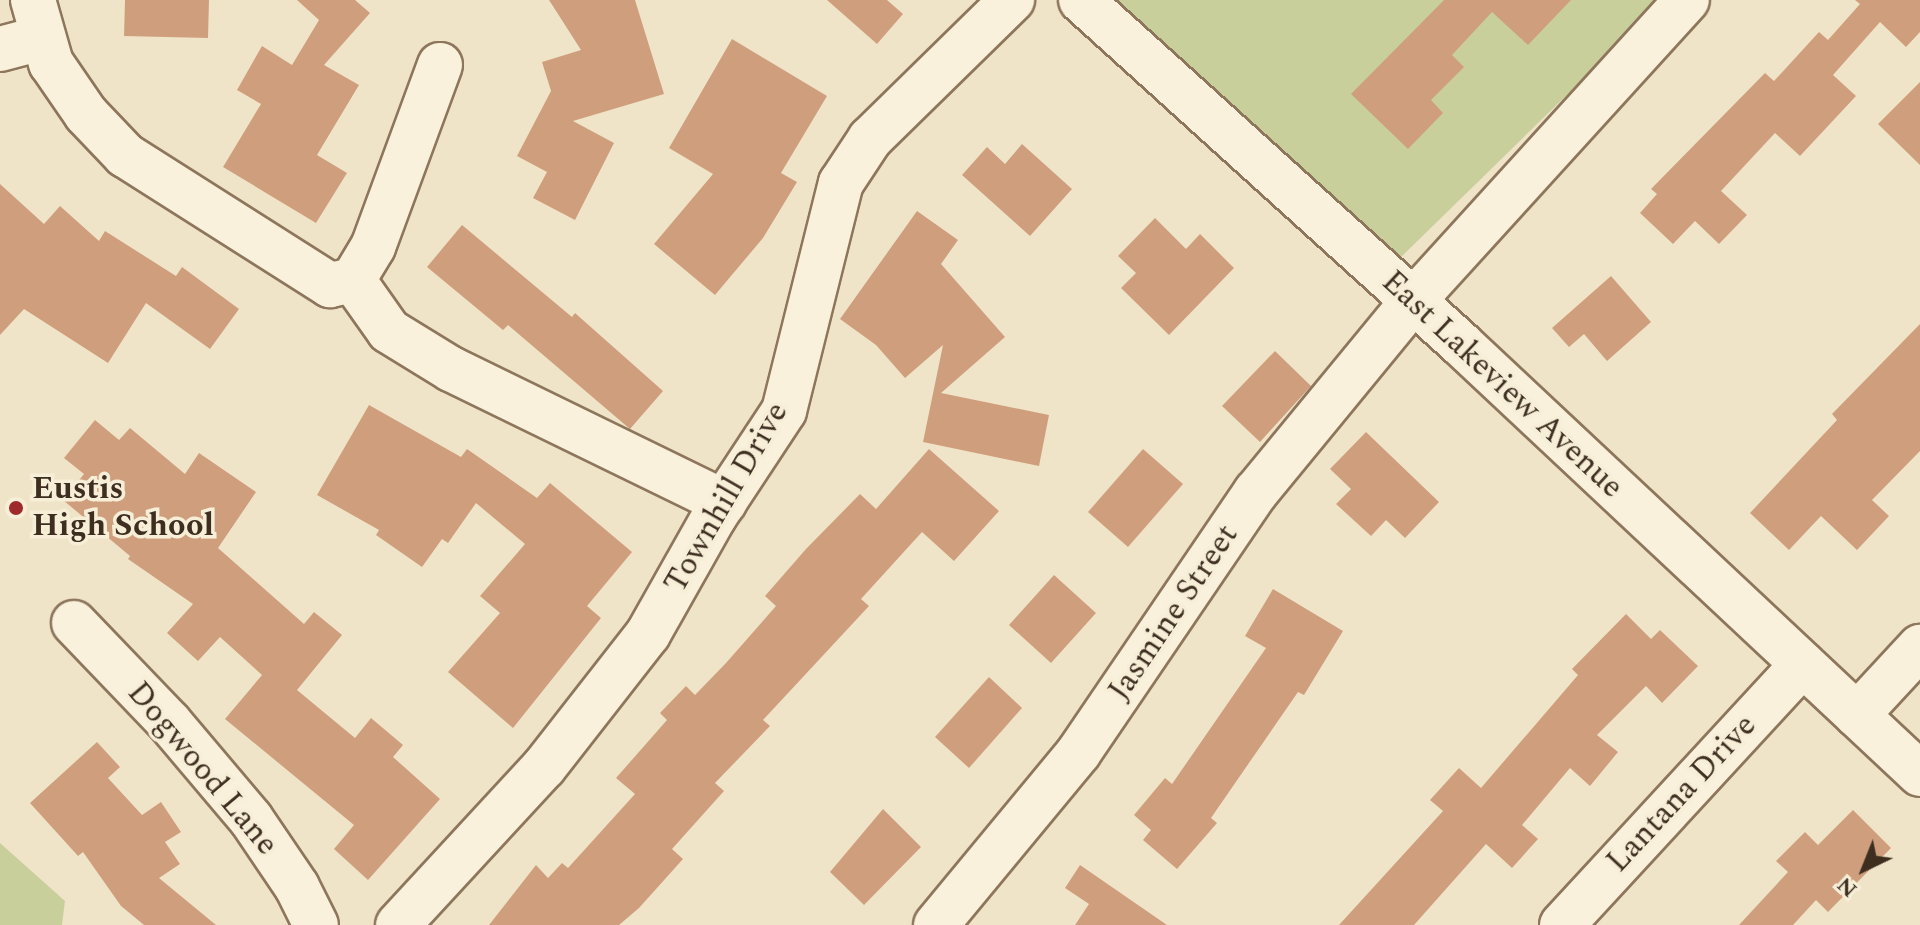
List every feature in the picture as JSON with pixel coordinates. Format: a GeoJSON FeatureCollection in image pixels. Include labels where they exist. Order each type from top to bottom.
{"type":"FeatureCollection","features":[{"type":"Feature","properties":{"kind":"street","name":"Townhill Drive"},"geometry":{"type":"LineString","coordinates":[[398,925],[544,767],[639,646],[724,502],[784,411],[841,183],[870,139],[1012,0]]}},
{"type":"Feature","properties":{"kind":"street","name":"East Lakeview Avenue"},"geometry":{"type":"LineString","coordinates":[[1081,0],[1413,301],[1920,774]]}},
{"type":"Feature","properties":{"kind":"street","name":"Jasmine Street"},"geometry":{"type":"LineString","coordinates":[[936,925],[1079,752],[1256,492],[1413,301],[1687,0]]}},
{"type":"Feature","properties":{"kind":"street"},"geometry":{"type":"LineString","coordinates":[[0,49],[37,19],[51,63],[86,114],[125,155],[330,285],[353,280],[373,247],[440,65]]}},
{"type":"Feature","properties":{"kind":"street"},"geometry":{"type":"LineString","coordinates":[[353,280],[389,331],[451,369],[724,502]]}},
{"type":"Feature","properties":{"kind":"street","name":"Dogwood Lane"},"geometry":{"type":"LineString","coordinates":[[74,623],[169,722],[251,819],[297,887],[316,925]]}},
{"type":"Feature","properties":{"kind":"street"},"geometry":{"type":"LineString","coordinates":[[1857,715],[1920,647]]}},
{"type":"Feature","properties":{"kind":"street","name":"Lantana Drive"},"geometry":{"type":"LineString","coordinates":[[1562,925],[1803,664]]}},
{"type":"Feature","properties":{"kind":"green space"},"geometry":{"type":"Polygon","coordinates":[[[1111,0],[1664,0],[1397,261],[1111,0]]]}},
{"type":"Feature","properties":{"kind":"green space"},"geometry":{"type":"Polygon","coordinates":[[[0,843],[65,901],[62,925],[0,925],[0,843]]]}},
{"type":"Feature","properties":{"kind":"building"},"geometry":{"type":"Polygon","coordinates":[[[125,0],[209,0],[208,38],[124,36],[125,0]]]}},
{"type":"Feature","properties":{"kind":"building"},"geometry":{"type":"Polygon","coordinates":[[[297,0],[355,0],[370,13],[324,65],[359,85],[317,155],[347,173],[316,223],[223,167],[261,104],[237,90],[262,46],[292,65],[319,20],[297,0]]]}},
{"type":"Feature","properties":{"kind":"building"},"geometry":{"type":"Polygon","coordinates":[[[549,0],[635,0],[664,94],[573,121],[614,143],[575,220],[533,198],[547,172],[517,156],[551,91],[542,62],[581,50],[549,0]]]}},
{"type":"Feature","properties":{"kind":"building"},"geometry":{"type":"Polygon","coordinates":[[[827,0],[887,0],[903,14],[877,44],[827,0]]]}},
{"type":"Feature","properties":{"kind":"building"},"geometry":{"type":"Polygon","coordinates":[[[1444,0],[1571,0],[1528,45],[1492,12],[1452,55],[1464,67],[1431,100],[1443,113],[1408,149],[1351,94],[1444,0]]]}},
{"type":"Feature","properties":{"kind":"building"},"geometry":{"type":"Polygon","coordinates":[[[1855,0],[1920,0],[1920,32],[1906,47],[1880,22],[1833,75],[1856,96],[1800,156],[1775,133],[1721,191],[1747,215],[1719,244],[1695,221],[1673,244],[1640,213],[1657,194],[1651,189],[1765,73],[1774,81],[1819,32],[1828,40],[1860,4],[1855,0]]]}},
{"type":"Feature","properties":{"kind":"building"},"geometry":{"type":"Polygon","coordinates":[[[732,39],[827,96],[781,173],[797,182],[763,238],[715,295],[654,244],[713,174],[669,148],[732,39]]]}},
{"type":"Feature","properties":{"kind":"building"},"geometry":{"type":"Polygon","coordinates":[[[1920,82],[1920,165],[1878,124],[1920,82]]]}},
{"type":"Feature","properties":{"kind":"building"},"geometry":{"type":"Polygon","coordinates":[[[1022,144],[1072,189],[1030,236],[962,175],[987,147],[1005,164],[1022,144]]]}},
{"type":"Feature","properties":{"kind":"building"},"geometry":{"type":"Polygon","coordinates":[[[0,184],[44,224],[60,206],[99,241],[105,231],[176,276],[182,267],[239,309],[210,349],[146,303],[108,363],[24,309],[0,335],[0,184]]]}},
{"type":"Feature","properties":{"kind":"building"},"geometry":{"type":"Polygon","coordinates":[[[917,211],[958,240],[941,264],[1005,337],[941,393],[1049,415],[1039,466],[923,442],[943,345],[905,378],[876,345],[840,319],[917,211]]]}},
{"type":"Feature","properties":{"kind":"building"},"geometry":{"type":"Polygon","coordinates":[[[1155,218],[1186,249],[1200,234],[1234,268],[1169,335],[1121,288],[1136,273],[1118,256],[1155,218]]]}},
{"type":"Feature","properties":{"kind":"building"},"geometry":{"type":"Polygon","coordinates":[[[462,225],[572,317],[575,313],[663,391],[630,429],[508,325],[503,330],[427,267],[462,225]]]}},
{"type":"Feature","properties":{"kind":"building"},"geometry":{"type":"Polygon","coordinates":[[[1611,276],[1651,322],[1607,361],[1584,334],[1569,347],[1552,328],[1611,276]]]}},
{"type":"Feature","properties":{"kind":"building"},"geometry":{"type":"Polygon","coordinates":[[[1920,324],[1920,451],[1872,500],[1889,516],[1857,550],[1821,516],[1789,550],[1750,513],[1837,420],[1832,414],[1920,324]]]}},
{"type":"Feature","properties":{"kind":"building"},"geometry":{"type":"Polygon","coordinates":[[[1275,351],[1311,386],[1260,442],[1222,406],[1275,351]]]}},
{"type":"Feature","properties":{"kind":"building"},"geometry":{"type":"Polygon","coordinates":[[[369,405],[461,457],[467,449],[537,498],[550,483],[632,552],[587,606],[601,618],[513,728],[448,672],[500,613],[480,596],[525,544],[476,503],[448,543],[442,539],[422,567],[376,535],[379,530],[317,495],[369,405]]]}},
{"type":"Feature","properties":{"kind":"building"},"geometry":{"type":"Polygon","coordinates":[[[95,420],[119,440],[130,428],[185,474],[199,453],[256,492],[218,548],[304,624],[314,612],[342,635],[297,690],[355,738],[371,718],[403,745],[393,757],[440,799],[368,880],[334,849],[354,825],[225,719],[262,675],[220,637],[198,661],[167,633],[193,604],[128,559],[130,556],[63,500],[84,474],[64,458],[95,420]]]}},
{"type":"Feature","properties":{"kind":"building"},"geometry":{"type":"Polygon","coordinates":[[[1366,432],[1439,502],[1405,538],[1386,520],[1371,536],[1336,504],[1351,489],[1330,469],[1366,432]]]}},
{"type":"Feature","properties":{"kind":"building"},"geometry":{"type":"Polygon","coordinates":[[[929,449],[999,511],[954,561],[922,532],[861,599],[869,606],[763,720],[770,726],[715,783],[724,791],[672,849],[683,859],[639,908],[619,925],[489,925],[536,865],[548,878],[562,863],[568,868],[635,794],[616,778],[667,720],[660,713],[686,686],[695,695],[726,663],[776,606],[765,596],[806,549],[860,494],[876,509],[929,449]]]}},
{"type":"Feature","properties":{"kind":"building"},"geometry":{"type":"Polygon","coordinates":[[[1143,449],[1183,484],[1128,547],[1088,512],[1143,449]]]}},
{"type":"Feature","properties":{"kind":"building"},"geometry":{"type":"Polygon","coordinates":[[[1054,575],[1096,613],[1051,663],[1009,625],[1054,575]]]}},
{"type":"Feature","properties":{"kind":"building"},"geometry":{"type":"Polygon","coordinates":[[[1273,589],[1343,631],[1304,695],[1298,692],[1211,818],[1217,823],[1177,869],[1143,840],[1151,830],[1134,815],[1165,778],[1172,784],[1266,648],[1245,636],[1273,589]]]}},
{"type":"Feature","properties":{"kind":"building"},"geometry":{"type":"Polygon","coordinates":[[[1626,614],[1651,639],[1660,630],[1698,666],[1662,703],[1646,686],[1597,735],[1618,752],[1590,786],[1570,768],[1522,825],[1538,839],[1512,868],[1486,844],[1414,925],[1339,925],[1443,811],[1430,800],[1459,768],[1481,788],[1578,675],[1572,669],[1626,614]]]}},
{"type":"Feature","properties":{"kind":"building"},"geometry":{"type":"Polygon","coordinates":[[[989,677],[1022,708],[969,768],[935,737],[989,677]]]}},
{"type":"Feature","properties":{"kind":"building"},"geometry":{"type":"Polygon","coordinates":[[[97,742],[120,767],[108,778],[142,815],[161,802],[181,832],[165,842],[180,864],[159,878],[216,925],[144,925],[121,906],[83,852],[78,856],[30,803],[97,742]]]}},
{"type":"Feature","properties":{"kind":"building"},"geometry":{"type":"Polygon","coordinates":[[[883,809],[921,847],[864,905],[830,872],[883,809]]]}},
{"type":"Feature","properties":{"kind":"building"},"geometry":{"type":"Polygon","coordinates":[[[1853,810],[1891,848],[1828,912],[1816,900],[1793,925],[1739,925],[1788,872],[1776,861],[1805,832],[1818,845],[1853,810]]]}},
{"type":"Feature","properties":{"kind":"building"},"geometry":{"type":"Polygon","coordinates":[[[1080,865],[1167,925],[1075,925],[1089,904],[1065,888],[1080,865]]]}},
{"type":"Feature","properties":{"kind":"place","name":"Eustis High School"},"geometry":{"type":"Point","coordinates":[16,508]}}]}
